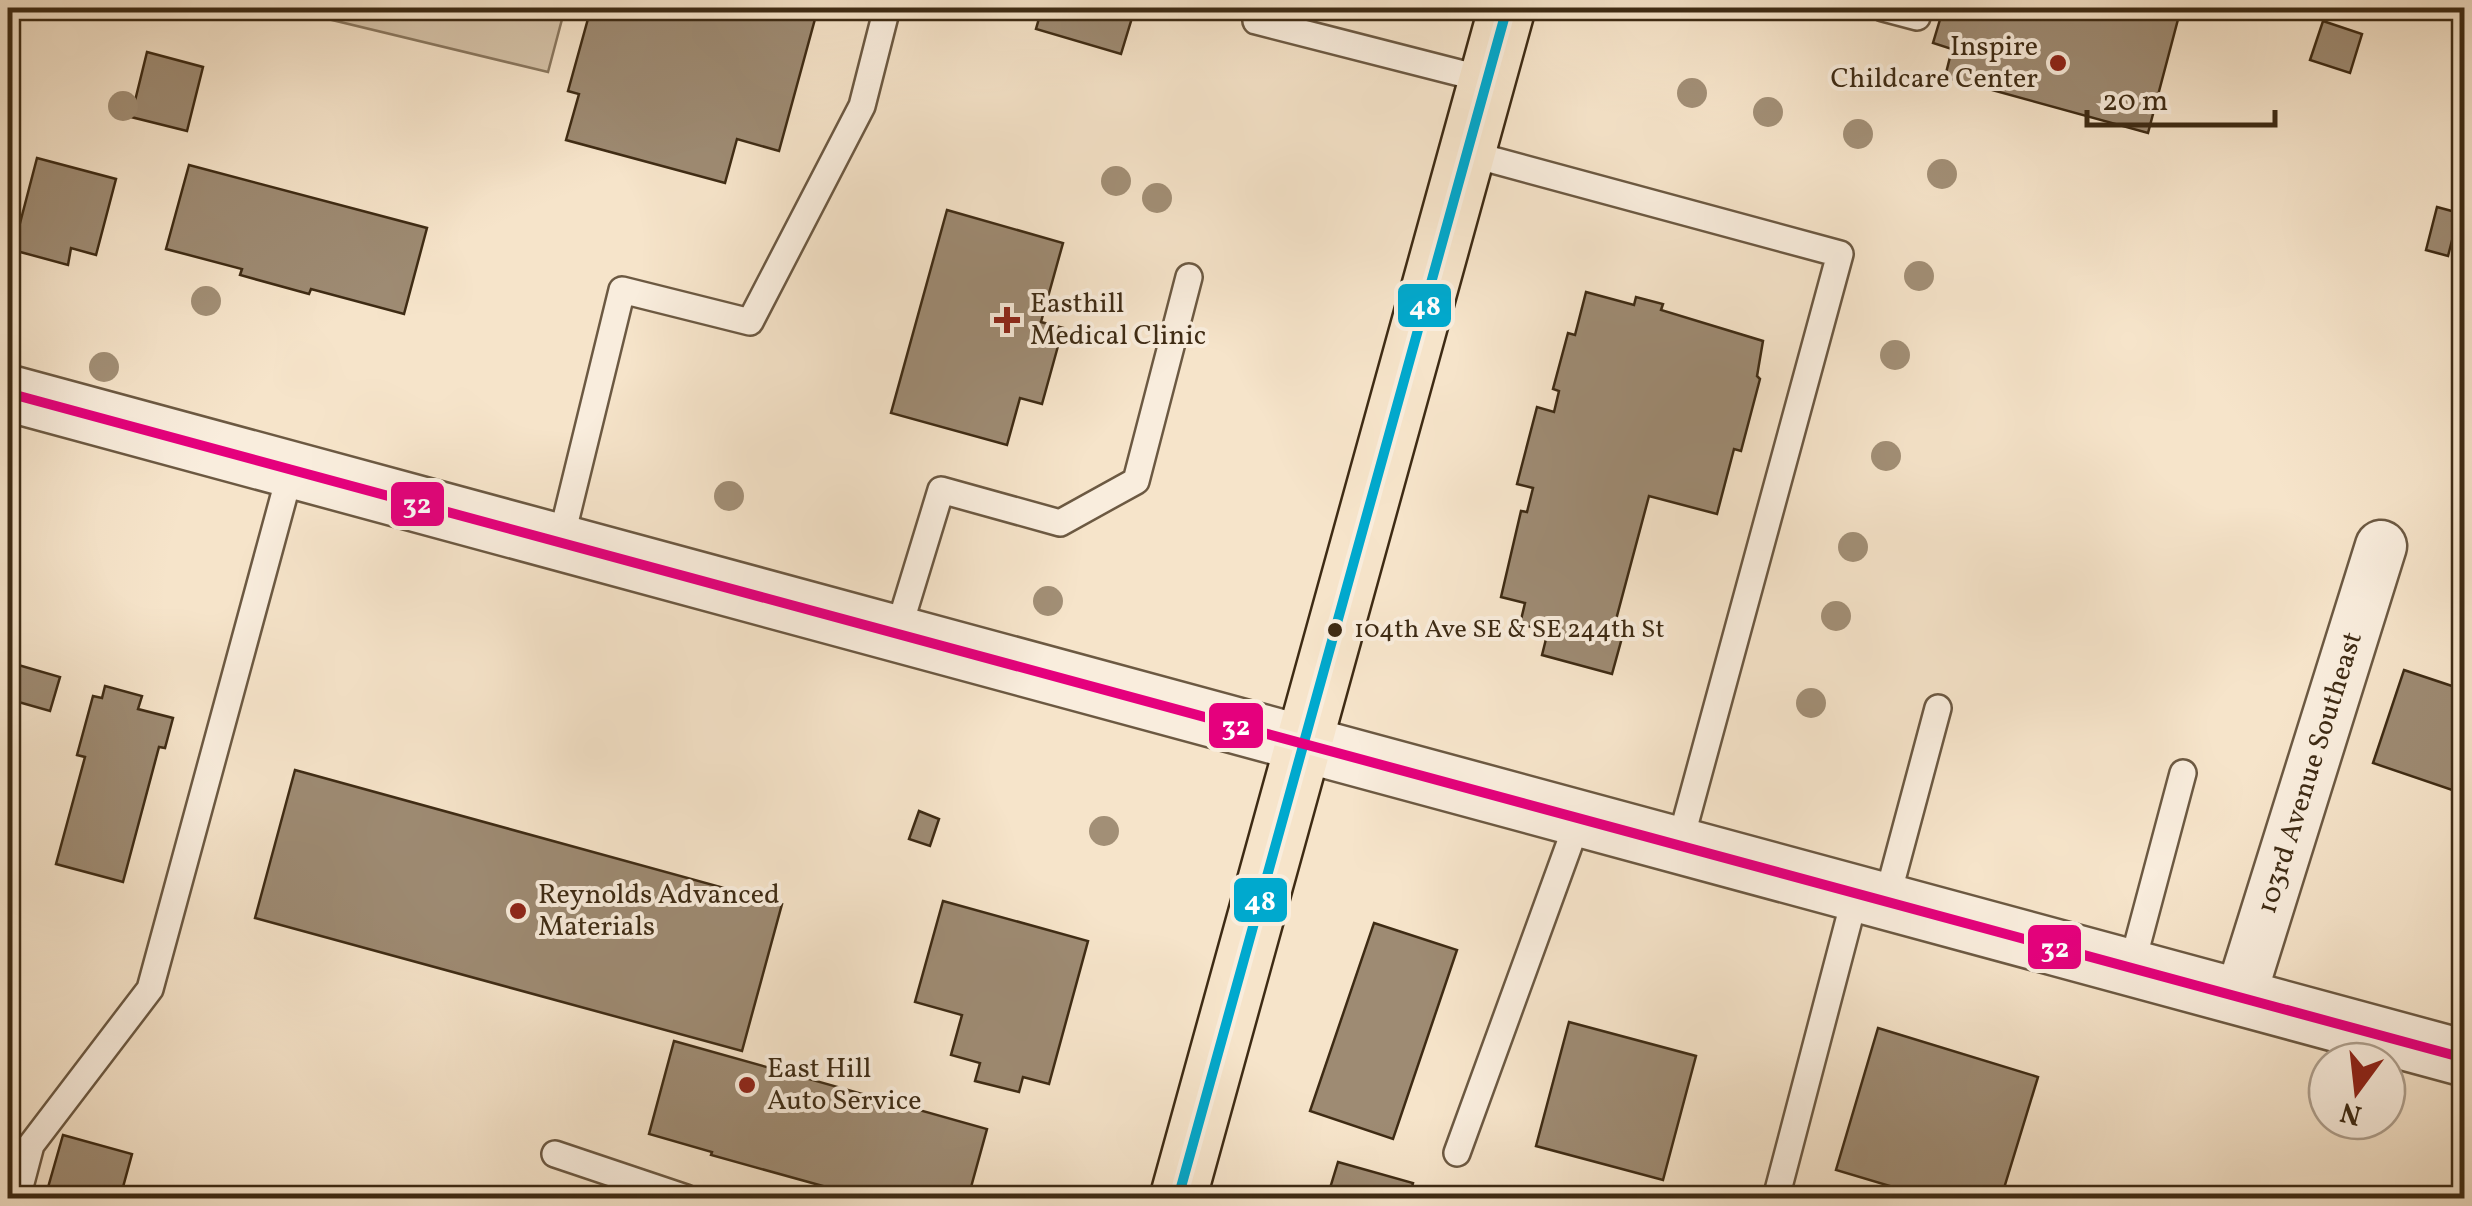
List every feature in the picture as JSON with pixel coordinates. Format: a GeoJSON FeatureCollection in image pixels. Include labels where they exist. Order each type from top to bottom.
{"type":"FeatureCollection","features":[{"type":"Feature","properties":{"kind":"main road"},"geometry":{"type":"LineString","coordinates":[[1178,1198],[1507,8]]}},
{"type":"Feature","properties":{"kind":"street"},"geometry":{"type":"LineString","coordinates":[[8,393],[2464,1058]]}},
{"type":"Feature","properties":{"kind":"street","name":"103rd Avenue Southeast"},"geometry":{"type":"LineString","coordinates":[[2240,998],[2382,546]]}},
{"type":"Feature","properties":{"kind":"lane"},"geometry":{"type":"LineString","coordinates":[[560,543],[622,290],[750,322],[862,106],[886,8]]}},
{"type":"Feature","properties":{"kind":"lane"},"geometry":{"type":"LineString","coordinates":[[1883,8],[1917,17]]}},
{"type":"Feature","properties":{"kind":"lane"},"geometry":{"type":"LineString","coordinates":[[1256,21],[1487,80]]}},
{"type":"Feature","properties":{"kind":"lane"},"geometry":{"type":"LineString","coordinates":[[1467,153],[1840,254],[1679,846]]}},
{"type":"Feature","properties":{"kind":"lane"},"geometry":{"type":"LineString","coordinates":[[898,634],[940,490],[1060,523],[1136,481],[1189,276]]}},
{"type":"Feature","properties":{"kind":"lane"},"geometry":{"type":"LineString","coordinates":[[17,1198],[31,1145],[150,989],[291,470]]}},
{"type":"Feature","properties":{"kind":"lane"},"geometry":{"type":"LineString","coordinates":[[1776,1198],[1871,897],[1938,708]]}},
{"type":"Feature","properties":{"kind":"lane"},"geometry":{"type":"LineString","coordinates":[[2131,968],[2182,773]]}},
{"type":"Feature","properties":{"kind":"lane"},"geometry":{"type":"LineString","coordinates":[[1457,1152],[1579,818]]}},
{"type":"Feature","properties":{"kind":"lane"},"geometry":{"type":"LineString","coordinates":[[556,1154],[686,1198]]}},
{"type":"Feature","properties":{"kind":"shaded area"},"geometry":{"type":"Polygon","coordinates":[[[304,8],[565,8],[548,72],[303,13],[304,8]]]}},
{"type":"Feature","properties":{"kind":"building"},"geometry":{"type":"Polygon","coordinates":[[[591,8],[818,8],[779,151],[737,139],[725,183],[566,140],[579,94],[568,91],[591,8]]]}},
{"type":"Feature","properties":{"kind":"building"},"geometry":{"type":"Polygon","coordinates":[[[1042,8],[1135,8],[1121,54],[1036,29],[1042,8]]]}},
{"type":"Feature","properties":{"kind":"building","name":"Inspire Childcare Center"},"geometry":{"type":"Polygon","coordinates":[[[1964,8],[2181,8],[2148,133],[1945,77],[1952,49],[1933,43],[1942,13],[1961,18],[1964,8]]]}},
{"type":"Feature","properties":{"kind":"building"},"geometry":{"type":"Polygon","coordinates":[[[2323,21],[2362,34],[2350,73],[2310,60],[2323,21]]]}},
{"type":"Feature","properties":{"kind":"building"},"geometry":{"type":"Polygon","coordinates":[[[147,52],[203,67],[187,131],[131,117],[147,52]]]}},
{"type":"Feature","properties":{"kind":"building"},"geometry":{"type":"Polygon","coordinates":[[[37,158],[116,179],[96,255],[71,248],[68,265],[13,250],[37,158]]]}},
{"type":"Feature","properties":{"kind":"building"},"geometry":{"type":"Polygon","coordinates":[[[189,165],[427,228],[404,314],[311,289],[309,294],[240,275],[242,269],[166,249],[189,165]]]}},
{"type":"Feature","properties":{"kind":"building"},"geometry":{"type":"Polygon","coordinates":[[[2437,207],[2459,213],[2448,256],[2426,250],[2437,207]]]}},
{"type":"Feature","properties":{"kind":"building"},"geometry":{"type":"Polygon","coordinates":[[[947,210],[1063,243],[1041,322],[1063,328],[1042,404],[1020,398],[1007,445],[891,413],[947,210]]]}},
{"type":"Feature","properties":{"kind":"building"},"geometry":{"type":"Polygon","coordinates":[[[1586,292],[1634,305],[1636,297],[1663,304],[1661,310],[1763,341],[1757,376],[1760,379],[1741,451],[1734,449],[1717,514],[1649,496],[1613,631],[1623,634],[1612,674],[1542,655],[1548,631],[1520,624],[1525,603],[1501,597],[1521,511],[1527,512],[1533,488],[1517,484],[1537,407],[1554,412],[1559,391],[1553,389],[1568,333],[1575,335],[1586,292]]]}},
{"type":"Feature","properties":{"kind":"building"},"geometry":{"type":"Polygon","coordinates":[[[8,662],[60,677],[50,711],[8,699],[8,662]]]}},
{"type":"Feature","properties":{"kind":"building"},"geometry":{"type":"Polygon","coordinates":[[[2404,670],[2464,690],[2464,794],[2373,763],[2404,670]]]}},
{"type":"Feature","properties":{"kind":"building"},"geometry":{"type":"Polygon","coordinates":[[[105,686],[142,696],[138,709],[173,718],[165,748],[159,747],[123,882],[56,864],[85,757],[77,755],[93,696],[102,698],[105,686]]]}},
{"type":"Feature","properties":{"kind":"building","name":"Reynolds Advanced Materials"},"geometry":{"type":"Polygon","coordinates":[[[295,770],[782,904],[742,1051],[255,918],[295,770]]]}},
{"type":"Feature","properties":{"kind":"building"},"geometry":{"type":"Polygon","coordinates":[[[919,811],[939,819],[930,846],[909,839],[919,811]]]}},
{"type":"Feature","properties":{"kind":"building"},"geometry":{"type":"Polygon","coordinates":[[[943,901],[1088,941],[1049,1084],[1023,1077],[1019,1092],[975,1081],[980,1063],[951,1055],[962,1015],[915,1002],[943,901]]]}},
{"type":"Feature","properties":{"kind":"building"},"geometry":{"type":"Polygon","coordinates":[[[1374,923],[1457,950],[1393,1139],[1310,1111],[1374,923]]]}},
{"type":"Feature","properties":{"kind":"building"},"geometry":{"type":"Polygon","coordinates":[[[1569,1022],[1696,1056],[1663,1180],[1536,1146],[1569,1022]]]}},
{"type":"Feature","properties":{"kind":"building"},"geometry":{"type":"Polygon","coordinates":[[[1878,1028],[2038,1077],[2001,1198],[1930,1198],[1836,1170],[1878,1028]]]}},
{"type":"Feature","properties":{"kind":"building","name":"East Hill Auto Service"},"geometry":{"type":"Polygon","coordinates":[[[674,1041],[987,1129],[968,1198],[866,1198],[649,1134],[674,1041]]]}},
{"type":"Feature","properties":{"kind":"building"},"geometry":{"type":"Polygon","coordinates":[[[63,1135],[132,1154],[120,1198],[45,1198],[63,1135]]]}},
{"type":"Feature","properties":{"kind":"building"},"geometry":{"type":"Polygon","coordinates":[[[1338,1162],[1413,1183],[1409,1198],[1327,1198],[1338,1162]]]}},
{"type":"Feature","properties":{"kind":"transit line","name":"48"},"geometry":{"type":"LineString","coordinates":[[1178,1198],[1507,8]]}},
{"type":"Feature","properties":{"kind":"transit line","name":"32"},"geometry":{"type":"LineString","coordinates":[[8,393],[2464,1058]]}},
{"type":"Feature","properties":{"kind":"place","name":"Inspire Childcare Center"},"geometry":{"type":"Point","coordinates":[2058,63]}},
{"type":"Feature","properties":{"kind":"place","name":"Easthill Medical Clinic"},"geometry":{"type":"Point","coordinates":[1007,320]}},
{"type":"Feature","properties":{"kind":"place","name":"104th Ave SE & SE 244th St"},"geometry":{"type":"Point","coordinates":[1335,630]}},
{"type":"Feature","properties":{"kind":"place","name":"Reynolds Advanced Materials"},"geometry":{"type":"Point","coordinates":[518,911]}},
{"type":"Feature","properties":{"kind":"place","name":"East Hill Auto Service"},"geometry":{"type":"Point","coordinates":[747,1085]}}]}
